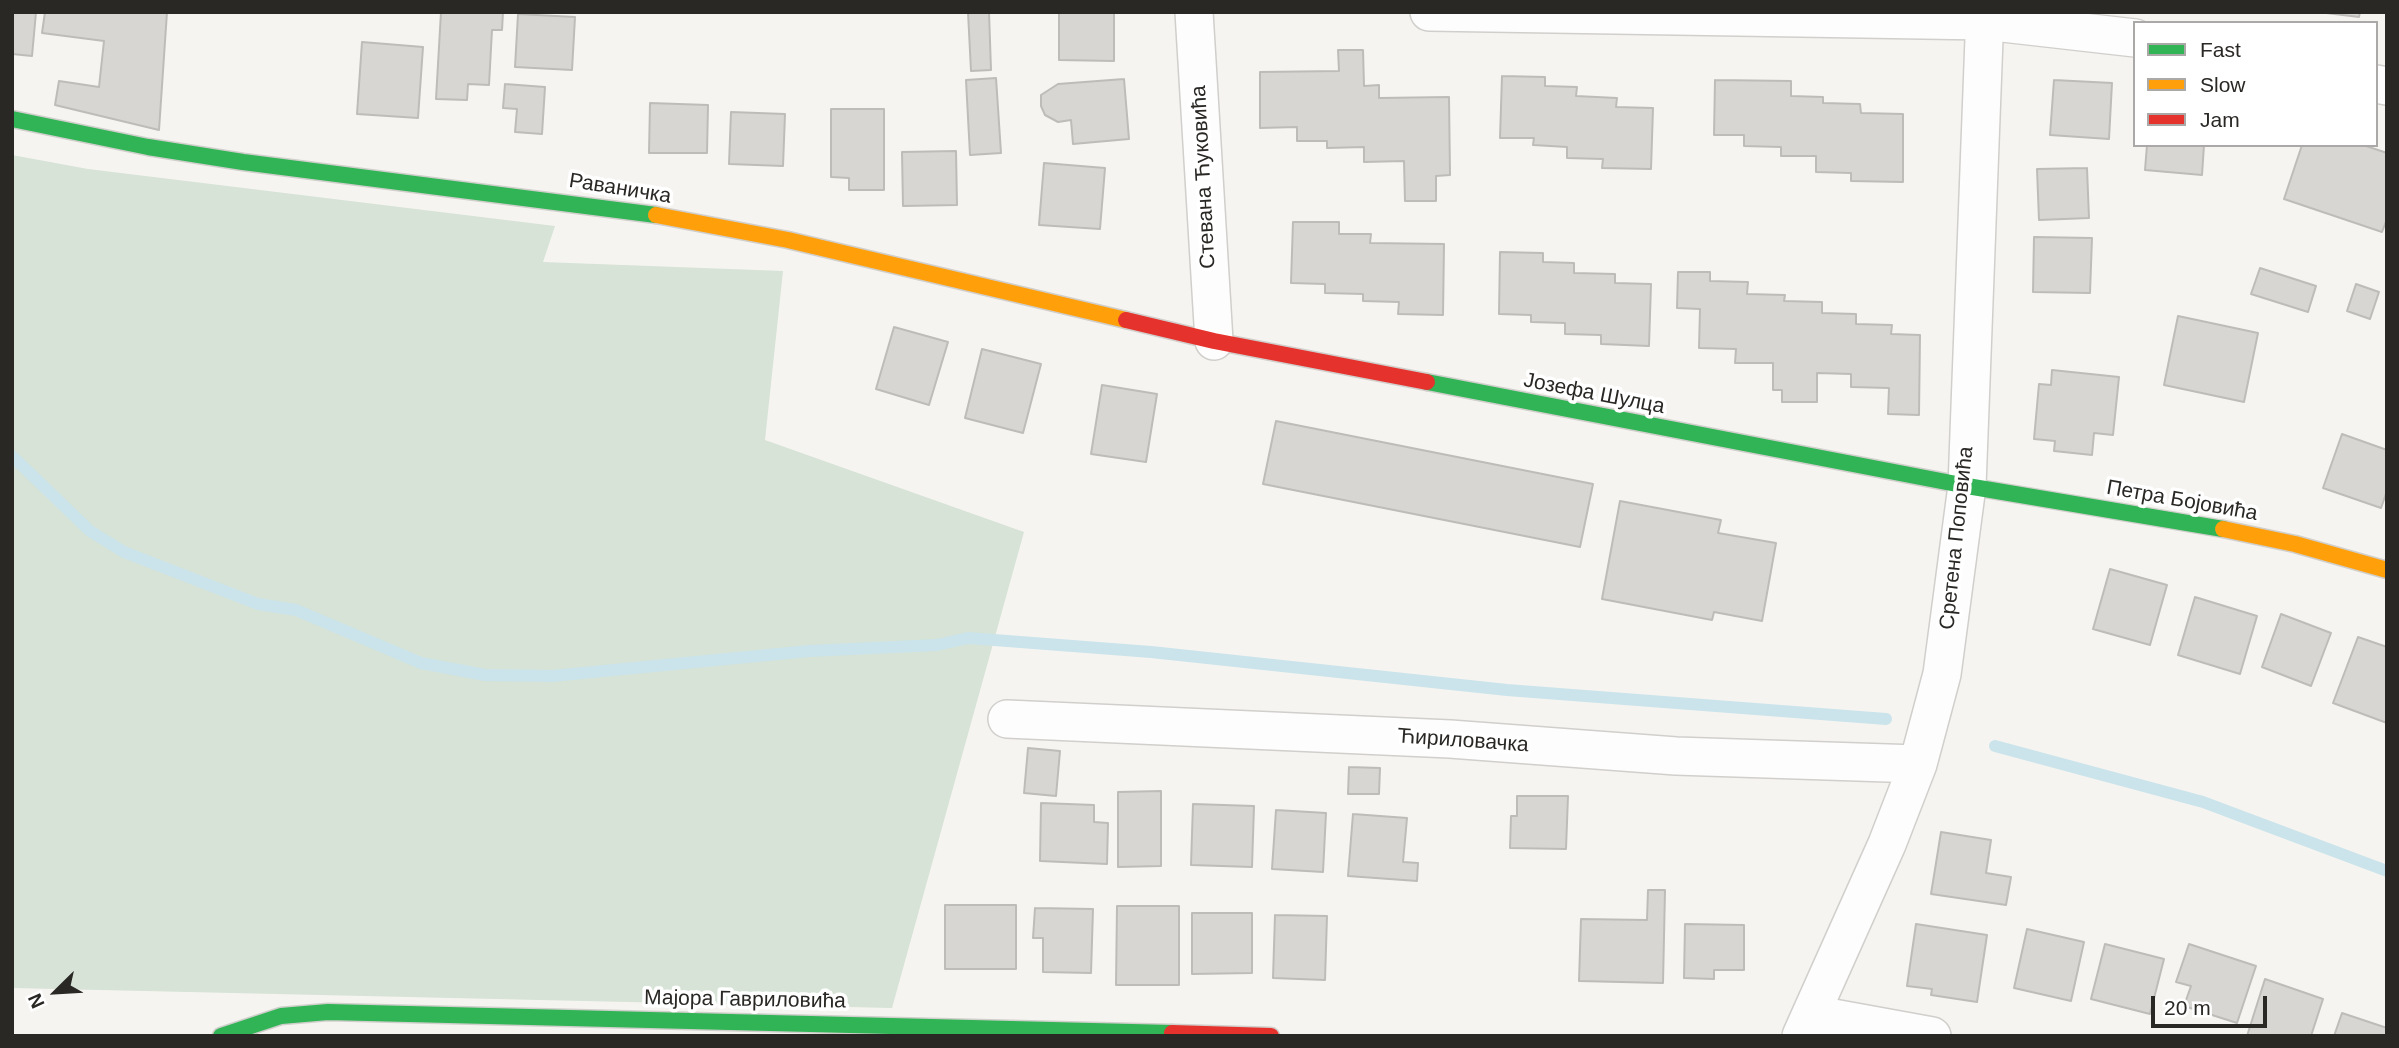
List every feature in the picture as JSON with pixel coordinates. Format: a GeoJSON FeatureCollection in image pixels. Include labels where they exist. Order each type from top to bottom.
{"type":"FeatureCollection","features":[{"type":"Feature","properties":{"kind":"street","name":"Стевана Ћуковића"},"geometry":{"type":"LineString","coordinates":[[1194,12],[1214,341]]}},
{"type":"Feature","properties":{"kind":"street"},"geometry":{"type":"LineString","coordinates":[[1429,12],[1985,17],[2133,38]]}},
{"type":"Feature","properties":{"kind":"street","name":"Сретена Поповића"},"geometry":{"type":"LineString","coordinates":[[1806,1025],[1887,844],[1918,764],[1942,674],[1967,486],[1985,17]]}},
{"type":"Feature","properties":{"kind":"street","name":"Раваничка"},"geometry":{"type":"LineString","coordinates":[[12,119],[148,147],[243,162],[618,208],[788,240],[1214,341]]}},
{"type":"Feature","properties":{"kind":"street","name":"Јозефа Шулца"},"geometry":{"type":"LineString","coordinates":[[1214,341],[1967,486]]}},
{"type":"Feature","properties":{"kind":"street","name":"Петра Бојовића"},"geometry":{"type":"LineString","coordinates":[[1967,486],[2282,541],[2387,570]]}},
{"type":"Feature","properties":{"kind":"street","name":"Ћириловачка"},"geometry":{"type":"LineString","coordinates":[[1007,719],[1450,739],[1676,756],[1918,764]]}},
{"type":"Feature","properties":{"kind":"street","name":"Мајора Гавриловића"},"geometry":{"type":"LineString","coordinates":[[221,1036],[281,1016],[328,1012],[1271,1036]]}},
{"type":"Feature","properties":{"kind":"street"},"geometry":{"type":"LineString","coordinates":[[1806,1025],[1932,1036]]}},
{"type":"Feature","properties":{"kind":"green space"},"geometry":{"type":"Polygon","coordinates":[[[12,155],[88,169],[555,226],[543,262],[783,271],[765,440],[1024,532],[892,1008],[12,988],[12,155]]]}},
{"type":"Feature","properties":{"kind":"building"},"geometry":{"type":"Polygon","coordinates":[[[12,12],[36,12],[32,56],[12,54],[12,12]]]}},
{"type":"Feature","properties":{"kind":"building"},"geometry":{"type":"Polygon","coordinates":[[[45,12],[167,12],[159,130],[55,105],[59,81],[99,87],[104,41],[42,33],[45,12]]]}},
{"type":"Feature","properties":{"kind":"building"},"geometry":{"type":"Polygon","coordinates":[[[441,12],[503,12],[502,30],[492,30],[489,85],[468,84],[467,100],[436,99],[441,12]]]}},
{"type":"Feature","properties":{"kind":"building"},"geometry":{"type":"Polygon","coordinates":[[[968,12],[989,12],[991,70],[971,71],[968,12]]]}},
{"type":"Feature","properties":{"kind":"building"},"geometry":{"type":"Polygon","coordinates":[[[1059,12],[1114,12],[1114,61],[1059,60],[1059,12]]]}},
{"type":"Feature","properties":{"kind":"building"},"geometry":{"type":"Polygon","coordinates":[[[2318,12],[2360,12],[2359,17],[2318,12]]]}},
{"type":"Feature","properties":{"kind":"building"},"geometry":{"type":"Polygon","coordinates":[[[518,14],[575,17],[572,70],[515,67],[518,14]]]}},
{"type":"Feature","properties":{"kind":"building"},"geometry":{"type":"Polygon","coordinates":[[[362,42],[423,47],[418,118],[357,114],[362,42]]]}},
{"type":"Feature","properties":{"kind":"building"},"geometry":{"type":"Polygon","coordinates":[[[1338,50],[1363,50],[1364,86],[1379,85],[1379,98],[1449,97],[1450,175],[1436,176],[1436,201],[1405,201],[1404,161],[1364,162],[1364,147],[1327,148],[1327,141],[1297,141],[1297,127],[1260,128],[1260,72],[1339,71],[1338,50]]]}},
{"type":"Feature","properties":{"kind":"building"},"geometry":{"type":"Polygon","coordinates":[[[1502,76],[1545,77],[1545,86],[1577,87],[1576,96],[1617,98],[1616,107],[1653,108],[1651,169],[1602,168],[1603,159],[1567,158],[1567,147],[1533,145],[1534,138],[1500,138],[1502,76]]]}},
{"type":"Feature","properties":{"kind":"building"},"geometry":{"type":"Polygon","coordinates":[[[996,78],[1001,153],[970,155],[966,80],[996,78]]]}},
{"type":"Feature","properties":{"kind":"building"},"geometry":{"type":"Polygon","coordinates":[[[1124,79],[1129,139],[1073,144],[1071,120],[1058,122],[1045,115],[1041,106],[1041,95],[1058,84],[1124,79]]]}},
{"type":"Feature","properties":{"kind":"building"},"geometry":{"type":"Polygon","coordinates":[[[1715,80],[1791,81],[1791,96],[1823,97],[1823,103],[1860,104],[1861,113],[1903,114],[1903,182],[1851,181],[1851,173],[1816,172],[1816,156],[1781,156],[1781,147],[1744,146],[1744,135],[1714,135],[1715,80]]]}},
{"type":"Feature","properties":{"kind":"building"},"geometry":{"type":"Polygon","coordinates":[[[2054,80],[2112,83],[2109,139],[2050,135],[2054,80]]]}},
{"type":"Feature","properties":{"kind":"building"},"geometry":{"type":"Polygon","coordinates":[[[505,84],[545,87],[542,134],[515,132],[517,109],[503,108],[505,84]]]}},
{"type":"Feature","properties":{"kind":"building"},"geometry":{"type":"Polygon","coordinates":[[[650,103],[708,105],[707,153],[649,153],[650,103]]]}},
{"type":"Feature","properties":{"kind":"building"},"geometry":{"type":"Polygon","coordinates":[[[831,109],[884,109],[884,190],[849,190],[849,178],[831,177],[831,109]]]}},
{"type":"Feature","properties":{"kind":"building"},"geometry":{"type":"Polygon","coordinates":[[[731,112],[785,114],[783,166],[729,164],[731,112]]]}},
{"type":"Feature","properties":{"kind":"building"},"geometry":{"type":"Polygon","coordinates":[[[2147,147],[2204,147],[2202,175],[2145,170],[2147,147]]]}},
{"type":"Feature","properties":{"kind":"building"},"geometry":{"type":"Polygon","coordinates":[[[2301,147],[2369,147],[2387,153],[2387,219],[2382,232],[2284,199],[2301,147]]]}},
{"type":"Feature","properties":{"kind":"building"},"geometry":{"type":"Polygon","coordinates":[[[956,151],[957,205],[903,206],[902,152],[956,151]]]}},
{"type":"Feature","properties":{"kind":"building"},"geometry":{"type":"Polygon","coordinates":[[[1044,163],[1105,168],[1100,229],[1039,225],[1044,163]]]}},
{"type":"Feature","properties":{"kind":"building"},"geometry":{"type":"Polygon","coordinates":[[[2087,168],[2089,218],[2039,220],[2037,169],[2087,168]]]}},
{"type":"Feature","properties":{"kind":"building"},"geometry":{"type":"Polygon","coordinates":[[[1293,222],[1339,222],[1339,234],[1371,234],[1370,243],[1444,244],[1443,315],[1398,314],[1399,302],[1363,301],[1363,294],[1325,293],[1325,284],[1291,283],[1293,222]]]}},
{"type":"Feature","properties":{"kind":"building"},"geometry":{"type":"Polygon","coordinates":[[[2034,237],[2092,238],[2090,293],[2033,292],[2034,237]]]}},
{"type":"Feature","properties":{"kind":"building"},"geometry":{"type":"Polygon","coordinates":[[[1500,252],[1543,253],[1543,262],[1574,263],[1574,273],[1615,274],[1615,283],[1651,284],[1649,346],[1601,344],[1601,335],[1565,334],[1565,323],[1531,322],[1531,315],[1499,314],[1500,252]]]}},
{"type":"Feature","properties":{"kind":"building"},"geometry":{"type":"Polygon","coordinates":[[[2260,268],[2316,286],[2308,312],[2251,294],[2260,268]]]}},
{"type":"Feature","properties":{"kind":"building"},"geometry":{"type":"Polygon","coordinates":[[[1678,272],[1710,272],[1710,281],[1748,282],[1747,294],[1785,295],[1784,301],[1822,302],[1822,313],[1856,314],[1856,324],[1892,325],[1891,334],[1920,335],[1919,415],[1888,414],[1889,388],[1851,387],[1851,374],[1817,373],[1817,402],[1782,402],[1782,390],[1773,390],[1773,363],[1735,363],[1736,349],[1699,348],[1700,309],[1677,308],[1678,272]]]}},
{"type":"Feature","properties":{"kind":"building"},"geometry":{"type":"Polygon","coordinates":[[[2356,284],[2379,292],[2370,319],[2347,311],[2356,284]]]}},
{"type":"Feature","properties":{"kind":"building"},"geometry":{"type":"Polygon","coordinates":[[[2178,316],[2258,333],[2244,402],[2164,385],[2178,316]]]}},
{"type":"Feature","properties":{"kind":"building"},"geometry":{"type":"Polygon","coordinates":[[[894,327],[948,342],[929,405],[876,389],[894,327]]]}},
{"type":"Feature","properties":{"kind":"building"},"geometry":{"type":"Polygon","coordinates":[[[982,349],[1041,364],[1023,433],[965,418],[982,349]]]}},
{"type":"Feature","properties":{"kind":"building"},"geometry":{"type":"Polygon","coordinates":[[[2052,370],[2119,377],[2113,435],[2094,433],[2092,455],[2054,451],[2055,441],[2034,439],[2039,384],[2051,385],[2052,370]]]}},
{"type":"Feature","properties":{"kind":"building"},"geometry":{"type":"Polygon","coordinates":[[[1102,385],[1157,394],[1146,462],[1091,454],[1102,385]]]}},
{"type":"Feature","properties":{"kind":"building"},"geometry":{"type":"Polygon","coordinates":[[[1276,421],[1593,484],[1580,547],[1263,484],[1276,421]]]}},
{"type":"Feature","properties":{"kind":"building"},"geometry":{"type":"Polygon","coordinates":[[[2342,434],[2387,450],[2387,491],[2381,508],[2323,488],[2342,434]]]}},
{"type":"Feature","properties":{"kind":"building"},"geometry":{"type":"Polygon","coordinates":[[[1620,501],[1721,520],[1718,533],[1776,543],[1762,621],[1714,612],[1712,620],[1602,599],[1620,501]]]}},
{"type":"Feature","properties":{"kind":"building"},"geometry":{"type":"Polygon","coordinates":[[[2110,569],[2167,585],[2150,645],[2093,629],[2110,569]]]}},
{"type":"Feature","properties":{"kind":"building"},"geometry":{"type":"Polygon","coordinates":[[[2195,597],[2257,616],[2240,674],[2178,655],[2195,597]]]}},
{"type":"Feature","properties":{"kind":"building"},"geometry":{"type":"Polygon","coordinates":[[[2281,614],[2331,633],[2311,686],[2262,667],[2281,614]]]}},
{"type":"Feature","properties":{"kind":"building"},"geometry":{"type":"Polygon","coordinates":[[[2358,637],[2387,647],[2387,723],[2333,703],[2358,637]]]}},
{"type":"Feature","properties":{"kind":"building"},"geometry":{"type":"Polygon","coordinates":[[[1028,748],[1060,751],[1056,796],[1024,793],[1028,748]]]}},
{"type":"Feature","properties":{"kind":"building"},"geometry":{"type":"Polygon","coordinates":[[[1349,767],[1380,768],[1379,794],[1348,794],[1349,767]]]}},
{"type":"Feature","properties":{"kind":"building"},"geometry":{"type":"Polygon","coordinates":[[[1161,791],[1161,866],[1118,867],[1118,792],[1161,791]]]}},
{"type":"Feature","properties":{"kind":"building"},"geometry":{"type":"Polygon","coordinates":[[[1517,796],[1568,796],[1566,849],[1510,848],[1511,816],[1517,816],[1517,796]]]}},
{"type":"Feature","properties":{"kind":"building"},"geometry":{"type":"Polygon","coordinates":[[[1041,803],[1094,805],[1094,822],[1108,823],[1107,864],[1040,861],[1041,803]]]}},
{"type":"Feature","properties":{"kind":"building"},"geometry":{"type":"Polygon","coordinates":[[[1193,804],[1254,806],[1252,867],[1191,865],[1193,804]]]}},
{"type":"Feature","properties":{"kind":"building"},"geometry":{"type":"Polygon","coordinates":[[[1276,810],[1326,813],[1323,872],[1272,869],[1276,810]]]}},
{"type":"Feature","properties":{"kind":"building"},"geometry":{"type":"Polygon","coordinates":[[[1353,814],[1407,818],[1403,862],[1418,863],[1417,881],[1348,876],[1353,814]]]}},
{"type":"Feature","properties":{"kind":"building"},"geometry":{"type":"Polygon","coordinates":[[[1941,832],[1991,840],[1986,873],[2011,877],[2006,905],[1931,894],[1941,832]]]}},
{"type":"Feature","properties":{"kind":"building"},"geometry":{"type":"Polygon","coordinates":[[[1648,890],[1665,890],[1663,983],[1579,981],[1581,919],[1647,920],[1648,890]]]}},
{"type":"Feature","properties":{"kind":"building"},"geometry":{"type":"Polygon","coordinates":[[[945,905],[1016,905],[1016,969],[945,969],[945,905]]]}},
{"type":"Feature","properties":{"kind":"building"},"geometry":{"type":"Polygon","coordinates":[[[1117,906],[1179,906],[1179,985],[1116,985],[1117,906]]]}},
{"type":"Feature","properties":{"kind":"building"},"geometry":{"type":"Polygon","coordinates":[[[1035,908],[1093,909],[1091,973],[1043,972],[1043,938],[1033,938],[1035,908]]]}},
{"type":"Feature","properties":{"kind":"building"},"geometry":{"type":"Polygon","coordinates":[[[1192,913],[1252,913],[1252,973],[1192,974],[1192,913]]]}},
{"type":"Feature","properties":{"kind":"building"},"geometry":{"type":"Polygon","coordinates":[[[1275,915],[1327,916],[1325,980],[1273,978],[1275,915]]]}},
{"type":"Feature","properties":{"kind":"building"},"geometry":{"type":"Polygon","coordinates":[[[1685,924],[1744,925],[1744,970],[1714,970],[1714,979],[1684,978],[1685,924]]]}},
{"type":"Feature","properties":{"kind":"building"},"geometry":{"type":"Polygon","coordinates":[[[1916,924],[1987,935],[1977,1002],[1931,995],[1932,989],[1907,986],[1916,924]]]}},
{"type":"Feature","properties":{"kind":"building"},"geometry":{"type":"Polygon","coordinates":[[[2027,929],[2084,942],[2071,1001],[2014,988],[2027,929]]]}},
{"type":"Feature","properties":{"kind":"building"},"geometry":{"type":"Polygon","coordinates":[[[2105,944],[2164,959],[2150,1014],[2091,999],[2105,944]]]}},
{"type":"Feature","properties":{"kind":"building"},"geometry":{"type":"Polygon","coordinates":[[[2189,944],[2256,966],[2237,1023],[2184,1006],[2191,986],[2176,982],[2189,944]]]}},
{"type":"Feature","properties":{"kind":"building"},"geometry":{"type":"Polygon","coordinates":[[[2265,979],[2323,999],[2311,1036],[2247,1036],[2265,979]]]}},
{"type":"Feature","properties":{"kind":"building"},"geometry":{"type":"Polygon","coordinates":[[[2342,1013],[2387,1028],[2387,1036],[2334,1036],[2342,1013]]]}},
{"type":"Feature","properties":{"kind":"waterway"},"geometry":{"type":"LineString","coordinates":[[12,456],[90,531],[124,552],[258,604],[296,610],[421,663],[485,675],[552,676],[809,651],[937,645],[968,638],[1151,652],[1507,690],[1886,719]]}},
{"type":"Feature","properties":{"kind":"waterway"},"geometry":{"type":"LineString","coordinates":[[1995,746],[2203,802],[2387,871]]}},
{"type":"Feature","properties":{"kind":"traffic: fast"},"geometry":{"type":"LineString","coordinates":[[12,119],[148,147],[243,162],[656,215]]}},
{"type":"Feature","properties":{"kind":"traffic: fast"},"geometry":{"type":"LineString","coordinates":[[1427,382],[1967,486],[2223,529]]}},
{"type":"Feature","properties":{"kind":"traffic: fast"},"geometry":{"type":"LineString","coordinates":[[221,1036],[281,1016],[328,1012],[1172,1033]]}},
{"type":"Feature","properties":{"kind":"traffic: slow"},"geometry":{"type":"LineString","coordinates":[[656,215],[788,240],[1126,320]]}},
{"type":"Feature","properties":{"kind":"traffic: slow"},"geometry":{"type":"LineString","coordinates":[[2223,529],[2295,544],[2387,570]]}},
{"type":"Feature","properties":{"kind":"traffic: jam"},"geometry":{"type":"LineString","coordinates":[[1126,320],[1214,341],[1427,382]]}},
{"type":"Feature","properties":{"kind":"traffic: jam"},"geometry":{"type":"LineString","coordinates":[[1172,1033],[1271,1036]]}}]}
